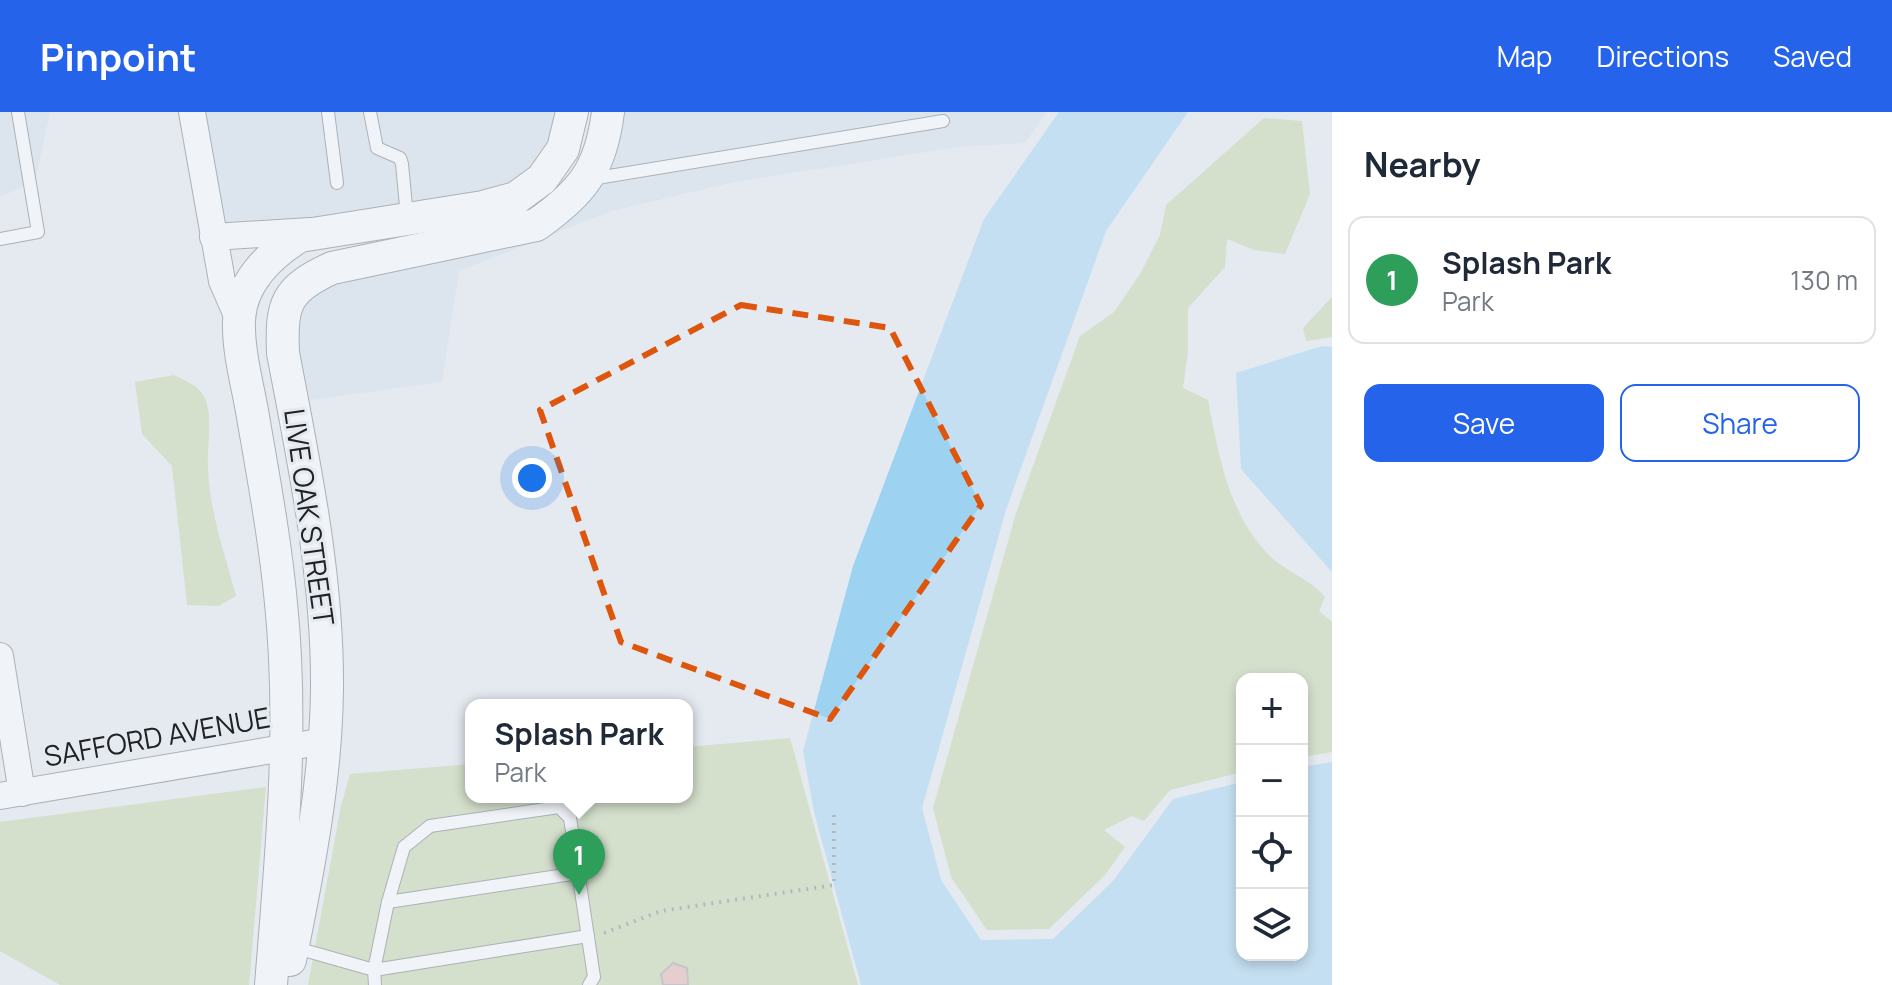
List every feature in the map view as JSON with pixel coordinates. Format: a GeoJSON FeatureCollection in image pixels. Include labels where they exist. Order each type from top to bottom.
{"type":"FeatureCollection","features":[{"type":"Feature","properties":{"kind":"street","name":"LIVE OAK STREET"},"geometry":{"type":"LineString","coordinates":[[192,112],[222,281],[239,320],[282,607],[285,747],[271,985]]}},
{"type":"Feature","properties":{"kind":"street"},"geometry":{"type":"LineString","coordinates":[[409,236],[516,198],[542,179],[563,149],[572,112]]}},
{"type":"Feature","properties":{"kind":"street"},"geometry":{"type":"LineString","coordinates":[[213,237],[322,230],[409,236],[536,225],[562,207],[588,179],[603,148],[608,112]]}},
{"type":"Feature","properties":{"kind":"street"},"geometry":{"type":"LineString","coordinates":[[239,320],[259,271],[274,252],[300,236],[322,230]]}},
{"type":"Feature","properties":{"kind":"street","name":"LIVE OAK STREET"},"geometry":{"type":"LineString","coordinates":[[285,985],[312,850],[325,741],[327,663],[320,568],[283,353],[282,320],[289,296],[309,279],[409,236]]}},
{"type":"Feature","properties":{"kind":"street"},"geometry":{"type":"LineString","coordinates":[[0,656],[11,795]]}},
{"type":"Feature","properties":{"kind":"street","name":"SAFFORD AVENUE"},"geometry":{"type":"LineString","coordinates":[[11,795],[325,741]]}},
{"type":"Feature","properties":{"kind":"lane"},"geometry":{"type":"LineString","coordinates":[[0,239],[38,232],[18,112]]}},
{"type":"Feature","properties":{"kind":"lane"},"geometry":{"type":"LineString","coordinates":[[328,112],[337,183]]}},
{"type":"Feature","properties":{"kind":"lane"},"geometry":{"type":"LineString","coordinates":[[370,112],[377,148],[400,158],[402,164],[409,236]]}},
{"type":"Feature","properties":{"kind":"lane"},"geometry":{"type":"LineString","coordinates":[[588,179],[943,121]]}},
{"type":"Feature","properties":{"kind":"lane"},"geometry":{"type":"LineString","coordinates":[[375,985],[374,970],[388,902],[404,847],[430,826],[559,807],[570,818],[578,873],[594,936],[594,977],[589,985]]}},
{"type":"Feature","properties":{"kind":"lane"},"geometry":{"type":"LineString","coordinates":[[388,902],[578,873]]}},
{"type":"Feature","properties":{"kind":"lane"},"geometry":{"type":"LineString","coordinates":[[293,947],[374,970],[594,936]]}},
{"type":"Feature","properties":{"kind":"path"},"geometry":{"type":"LineString","coordinates":[[594,936],[661,911],[834,885],[834,815]]}},
{"type":"Feature","properties":{"kind":"highlighted area"},"geometry":{"type":"Polygon","coordinates":[[[741,305],[890,328],[981,505],[830,719],[621,642],[540,410],[741,305]]]}},
{"type":"Feature","properties":{"kind":"shaded area"},"geometry":{"type":"Polygon","coordinates":[[[0,112],[50,112],[35,182],[0,197],[0,112]]]}},
{"type":"Feature","properties":{"kind":"shaded area"},"geometry":{"type":"Polygon","coordinates":[[[205,112],[560,112],[551,145],[533,172],[510,188],[321,219],[224,225],[205,112]]]}},
{"type":"Feature","properties":{"kind":"shaded area"},"geometry":{"type":"Polygon","coordinates":[[[621,112],[1047,112],[1025,143],[959,147],[735,182],[612,211],[459,271],[442,382],[305,401],[296,351],[300,301],[316,288],[539,236],[621,112]]]}},
{"type":"Feature","properties":{"kind":"green space"},"geometry":{"type":"Polygon","coordinates":[[[1264,118],[1302,121],[1310,194],[1285,254],[1254,250],[1227,239],[1225,267],[1188,308],[1188,352],[1183,388],[1208,400],[1228,484],[1235,504],[1256,540],[1278,563],[1325,597],[1319,611],[1332,622],[1332,752],[1308,756],[1308,673],[1236,673],[1236,774],[1170,790],[1144,821],[1132,816],[1104,830],[1125,847],[1105,875],[1049,929],[987,930],[951,877],[933,808],[1016,513],[1080,336],[1114,312],[1140,274],[1160,235],[1166,205],[1264,118]]]}},
{"type":"Feature","properties":{"kind":"green space"},"geometry":{"type":"Polygon","coordinates":[[[1332,297],[1332,337],[1306,341],[1303,328],[1332,297]]]}},
{"type":"Feature","properties":{"kind":"green space"},"geometry":{"type":"Polygon","coordinates":[[[174,375],[198,388],[208,408],[208,470],[212,502],[236,596],[218,606],[187,605],[172,466],[142,434],[135,382],[174,375]]]}},
{"type":"Feature","properties":{"kind":"green space"},"geometry":{"type":"Polygon","coordinates":[[[790,738],[858,985],[308,985],[341,806],[350,774],[465,764],[465,803],[693,803],[693,746],[790,738]]]}},
{"type":"Feature","properties":{"kind":"green space"},"geometry":{"type":"Polygon","coordinates":[[[266,787],[249,985],[60,985],[0,951],[0,822],[266,787]]]}},
{"type":"Feature","properties":{"kind":"water"},"geometry":{"type":"Polygon","coordinates":[[[1059,112],[1188,112],[1106,231],[1006,510],[922,808],[941,880],[981,940],[1053,939],[1113,881],[1173,799],[1236,783],[1236,961],[1308,961],[1308,766],[1332,762],[1332,985],[861,985],[814,812],[803,751],[853,566],[984,219],[1059,112]]]}},
{"type":"Feature","properties":{"kind":"water"},"geometry":{"type":"Polygon","coordinates":[[[1322,346],[1332,347],[1332,572],[1241,469],[1236,373],[1322,346]]]}},
{"type":"Feature","properties":{"kind":"building"},"geometry":{"type":"Polygon","coordinates":[[[673,963],[687,968],[688,985],[663,985],[661,974],[673,963]]]}},
{"type":"Feature","properties":{"kind":"place","name":"Splash Park"},"geometry":{"type":"Point","coordinates":[579,895]}}]}
